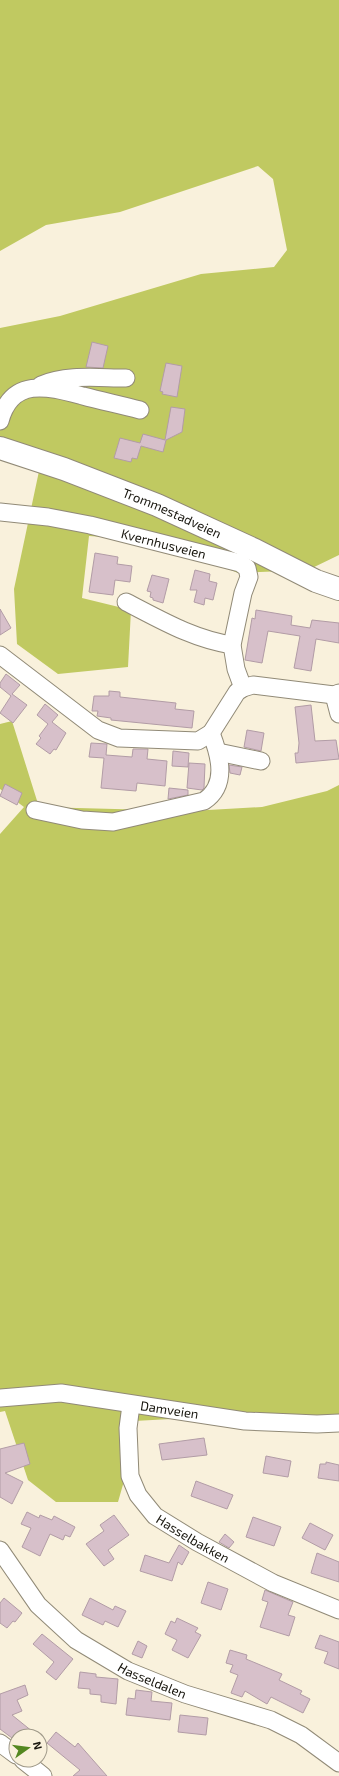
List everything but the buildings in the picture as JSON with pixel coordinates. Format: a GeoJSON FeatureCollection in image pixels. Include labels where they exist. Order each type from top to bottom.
{"type":"FeatureCollection","features":[{"type":"Feature","properties":{"kind":"main road","name":"Trommestadveien"},"geometry":{"type":"LineString","coordinates":[[0,448],[64,469],[157,505],[255,550],[316,581],[339,589]]}},
{"type":"Feature","properties":{"kind":"street"},"geometry":{"type":"LineString","coordinates":[[0,421],[3,401],[54,380],[68,378],[126,378]]}},
{"type":"Feature","properties":{"kind":"street"},"geometry":{"type":"LineString","coordinates":[[37,387],[56,389],[140,410]]}},
{"type":"Feature","properties":{"kind":"street","name":"Kvernhusveien"},"geometry":{"type":"LineString","coordinates":[[0,512],[48,517],[90,525],[240,563],[247,568],[248,577],[243,593],[232,645],[236,669],[243,688]]}},
{"type":"Feature","properties":{"kind":"street"},"geometry":{"type":"LineString","coordinates":[[126,602],[186,632],[214,642],[232,645]]}},
{"type":"Feature","properties":{"kind":"street"},"geometry":{"type":"LineString","coordinates":[[0,656],[98,730],[119,738],[198,741],[211,733],[232,699],[243,688],[262,685],[337,694],[339,714]]}},
{"type":"Feature","properties":{"kind":"street"},"geometry":{"type":"LineString","coordinates":[[35,810],[82,820],[113,822],[204,801],[212,796],[218,786],[221,766],[211,733]]}},
{"type":"Feature","properties":{"kind":"street"},"geometry":{"type":"LineString","coordinates":[[218,752],[261,761]]}},
{"type":"Feature","properties":{"kind":"street","name":"Damveien"},"geometry":{"type":"LineString","coordinates":[[0,1398],[61,1393],[131,1405],[245,1421],[317,1424],[339,1423]]}},
{"type":"Feature","properties":{"kind":"street","name":"Hasselbakken"},"geometry":{"type":"LineString","coordinates":[[131,1405],[128,1428],[130,1476],[138,1495],[155,1516],[196,1542],[273,1583],[339,1610]]}},
{"type":"Feature","properties":{"kind":"street","name":"Hasseldalen"},"geometry":{"type":"LineString","coordinates":[[0,1550],[38,1605],[76,1640],[128,1671],[184,1694],[271,1720],[301,1735],[339,1763]]}},
{"type":"Feature","properties":{"kind":"street"},"geometry":{"type":"LineString","coordinates":[[33,1768],[43,1776]]}},
{"type":"Feature","properties":{"kind":"green space"},"geometry":{"type":"Polygon","coordinates":[[[0,0],[339,0],[339,555],[308,570],[238,573],[180,549],[136,539],[89,536],[82,598],[131,610],[128,667],[58,674],[17,644],[14,589],[42,457],[0,444],[0,328],[60,316],[201,274],[274,267],[287,250],[273,179],[258,166],[120,212],[46,225],[0,251],[0,0]]]}},
{"type":"Feature","properties":{"kind":"green space"},"geometry":{"type":"Polygon","coordinates":[[[12,721],[39,807],[191,811],[262,807],[327,791],[339,785],[339,1423],[208,1417],[134,1421],[126,1474],[118,1502],[56,1502],[28,1480],[5,1411],[0,1412],[0,834],[24,807],[0,789],[0,724],[12,721]]]}}]}
